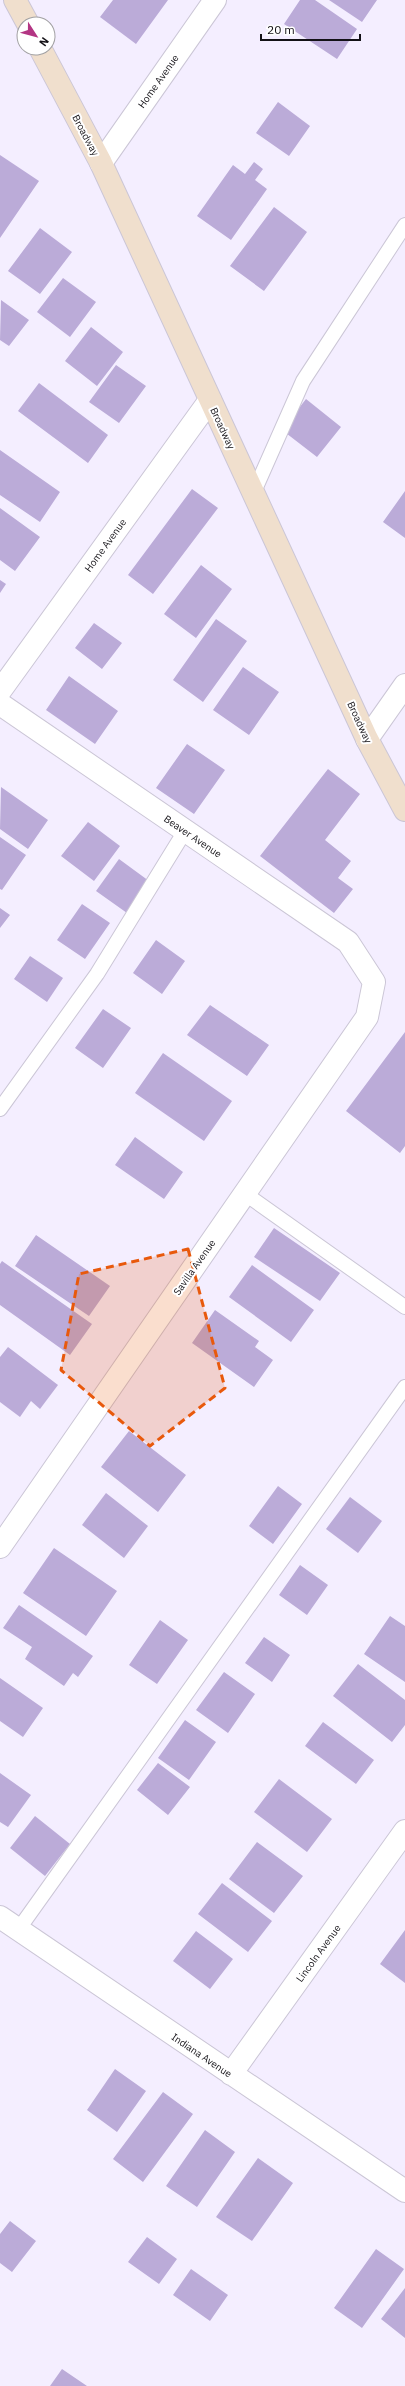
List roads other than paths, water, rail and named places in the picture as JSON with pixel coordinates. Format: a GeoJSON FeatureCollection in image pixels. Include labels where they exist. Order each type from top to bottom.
{"type":"FeatureCollection","features":[{"type":"Feature","properties":{"kind":"main road"},"geometry":{"type":"LineString","coordinates":[[15,0],[24,16]]}},
{"type":"Feature","properties":{"kind":"main road","name":"Broadway"},"geometry":{"type":"LineString","coordinates":[[44,56],[101,163],[367,739],[405,810]]}},
{"type":"Feature","properties":{"kind":"street","name":"Home Avenue"},"geometry":{"type":"LineString","coordinates":[[101,163],[215,0]]}},
{"type":"Feature","properties":{"kind":"street","name":"Home Avenue"},"geometry":{"type":"LineString","coordinates":[[0,691],[210,400]]}},
{"type":"Feature","properties":{"kind":"street"},"geometry":{"type":"LineString","coordinates":[[367,739],[405,685]]}},
{"type":"Feature","properties":{"kind":"street","name":"Beaver Avenue"},"geometry":{"type":"LineString","coordinates":[[0,704],[348,942],[374,982]]}},
{"type":"Feature","properties":{"kind":"street","name":"Savilla Avenue"},"geometry":{"type":"LineString","coordinates":[[0,1547],[367,1017],[374,982]]}},
{"type":"Feature","properties":{"kind":"street","name":"Lincoln Avenue"},"geometry":{"type":"LineString","coordinates":[[231,2074],[405,1831]]}},
{"type":"Feature","properties":{"kind":"street","name":"Indiana Avenue"},"geometry":{"type":"LineString","coordinates":[[0,1917],[405,2191]]}},
{"type":"Feature","properties":{"kind":"lane"},"geometry":{"type":"LineString","coordinates":[[253,494],[303,381],[405,226]]}},
{"type":"Feature","properties":{"kind":"lane"},"geometry":{"type":"LineString","coordinates":[[0,1109],[97,974],[185,831]]}},
{"type":"Feature","properties":{"kind":"lane"},"geometry":{"type":"LineString","coordinates":[[244,1193],[405,1307]]}},
{"type":"Feature","properties":{"kind":"lane"},"geometry":{"type":"LineString","coordinates":[[18,1930],[405,1386]]}}]}
